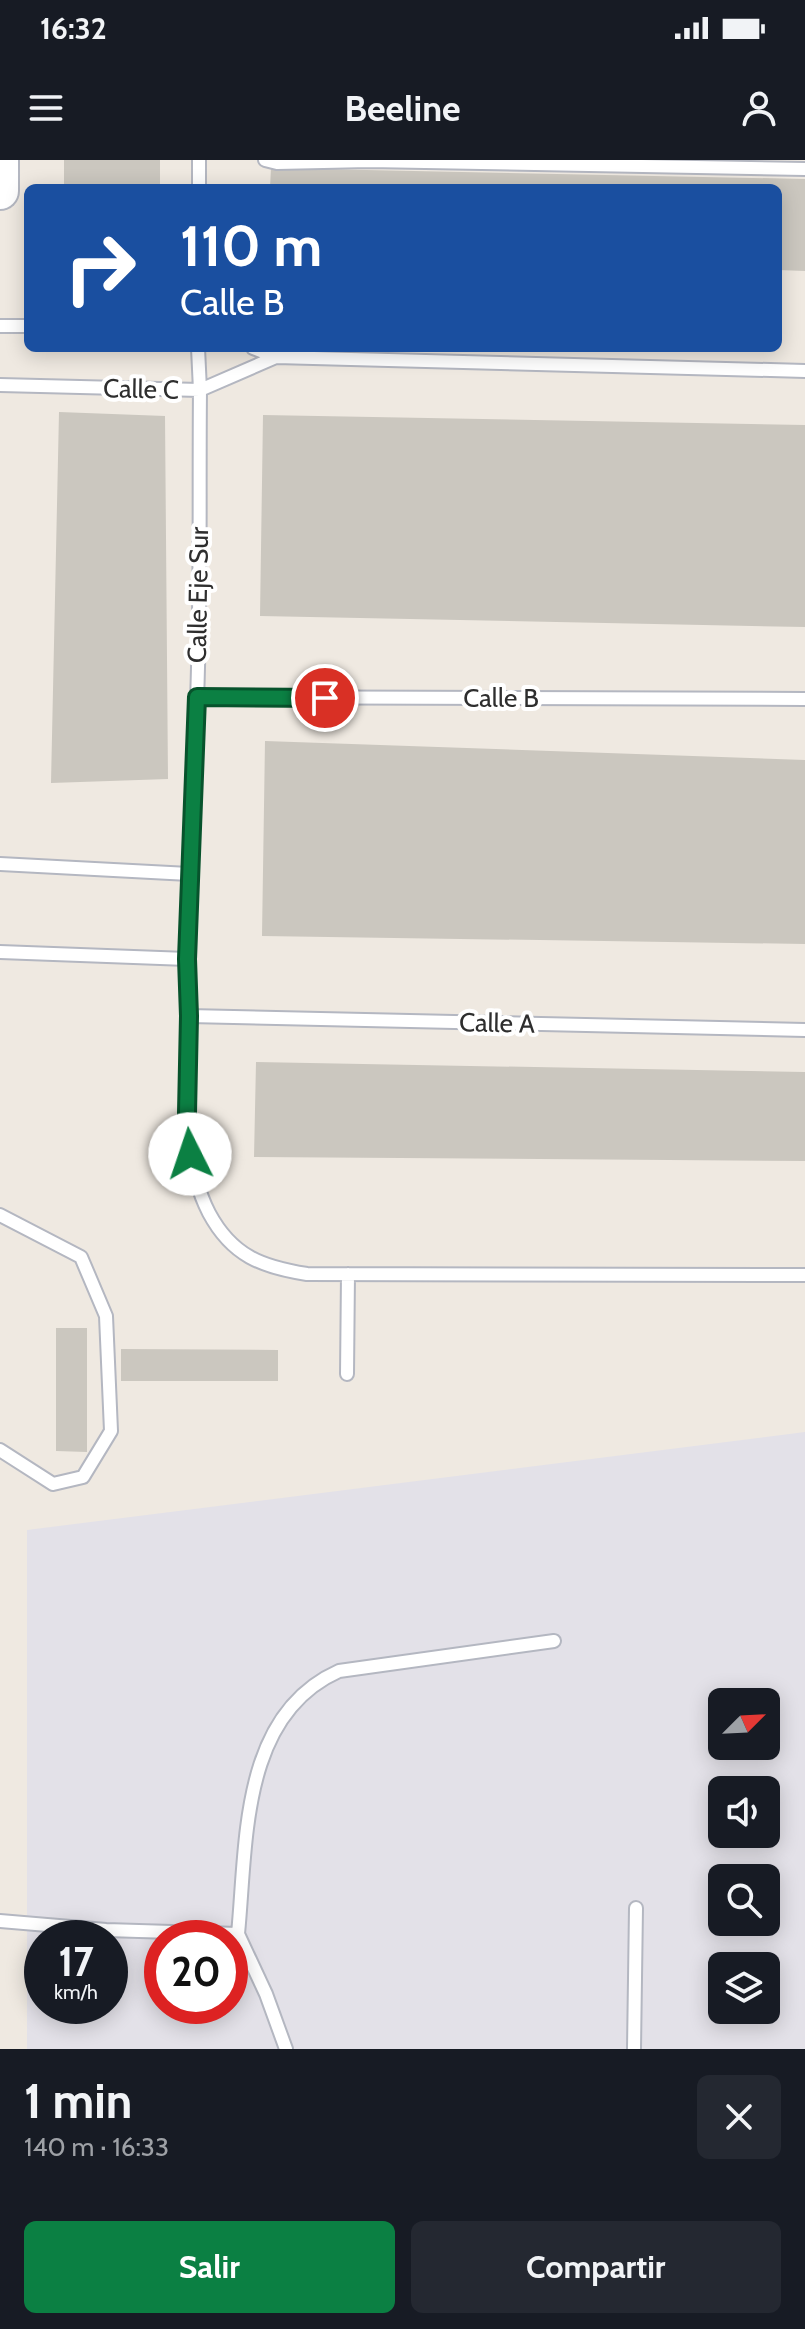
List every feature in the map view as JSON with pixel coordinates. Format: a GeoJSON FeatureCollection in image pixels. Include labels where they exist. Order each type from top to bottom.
{"type":"FeatureCollection","features":[{"type":"Feature","properties":{"kind":"street"},"geometry":{"type":"LineString","coordinates":[[0,160],[0,191]]}},
{"type":"Feature","properties":{"kind":"lane"},"geometry":{"type":"LineString","coordinates":[[199,160],[199,184]]}},
{"type":"Feature","properties":{"kind":"lane"},"geometry":{"type":"LineString","coordinates":[[265,160],[277,163],[369,161],[805,169]]}},
{"type":"Feature","properties":{"kind":"lane"},"geometry":{"type":"LineString","coordinates":[[0,326],[24,326]]}},
{"type":"Feature","properties":{"kind":"lane","name":"Calle Eje Sur"},"geometry":{"type":"LineString","coordinates":[[198,352],[197,697],[187,959],[190,1154],[209,1212],[226,1239],[245,1256],[275,1269],[307,1274],[348,1274]]}},
{"type":"Feature","properties":{"kind":"lane","name":"Calle C"},"geometry":{"type":"LineString","coordinates":[[263,352],[276,357],[805,371]]}},
{"type":"Feature","properties":{"kind":"lane","name":"Calle C"},"geometry":{"type":"LineString","coordinates":[[0,385],[200,390],[276,357]]}},
{"type":"Feature","properties":{"kind":"lane","name":"Calle B"},"geometry":{"type":"LineString","coordinates":[[197,697],[805,699]]}},
{"type":"Feature","properties":{"kind":"lane"},"geometry":{"type":"LineString","coordinates":[[0,864],[189,874]]}},
{"type":"Feature","properties":{"kind":"lane"},"geometry":{"type":"LineString","coordinates":[[0,952],[187,959]]}},
{"type":"Feature","properties":{"kind":"lane","name":"Calle A"},"geometry":{"type":"LineString","coordinates":[[189,1016],[805,1030]]}},
{"type":"Feature","properties":{"kind":"lane"},"geometry":{"type":"LineString","coordinates":[[0,1215],[81,1257],[106,1316],[111,1431],[83,1477],[53,1484],[0,1450]]}},
{"type":"Feature","properties":{"kind":"lane"},"geometry":{"type":"LineString","coordinates":[[347,1374],[348,1274],[805,1275]]}},
{"type":"Feature","properties":{"kind":"lane"},"geometry":{"type":"LineString","coordinates":[[239,1920],[251,1809],[263,1751],[282,1716],[302,1693],[339,1671],[554,1641]]}},
{"type":"Feature","properties":{"kind":"lane"},"geometry":{"type":"LineString","coordinates":[[634,2049],[636,1908]]}},
{"type":"Feature","properties":{"kind":"lane"},"geometry":{"type":"LineString","coordinates":[[0,1921],[144,1931]]}},
{"type":"Feature","properties":{"kind":"lane"},"geometry":{"type":"LineString","coordinates":[[248,1955],[286,2049]]}},
{"type":"Feature","properties":{"kind":"shaded area"},"geometry":{"type":"Polygon","coordinates":[[[805,1432],[805,2049],[27,2049],[27,2024],[128,2024],[128,1920],[27,1920],[27,1530],[805,1432]]]}},
{"type":"Feature","properties":{"kind":"building"},"geometry":{"type":"Polygon","coordinates":[[[64,160],[160,160],[160,184],[64,184],[64,160]]]}},
{"type":"Feature","properties":{"kind":"building"},"geometry":{"type":"Polygon","coordinates":[[[271,168],[805,179],[805,271],[782,270],[782,184],[270,184],[271,168]]]}},
{"type":"Feature","properties":{"kind":"building"},"geometry":{"type":"Polygon","coordinates":[[[59,412],[165,416],[168,779],[51,783],[59,412]]]}},
{"type":"Feature","properties":{"kind":"building"},"geometry":{"type":"Polygon","coordinates":[[[263,415],[805,425],[805,627],[260,616],[263,415]]]}},
{"type":"Feature","properties":{"kind":"building"},"geometry":{"type":"Polygon","coordinates":[[[265,741],[805,760],[805,944],[262,936],[265,741]]]}},
{"type":"Feature","properties":{"kind":"building"},"geometry":{"type":"Polygon","coordinates":[[[256,1062],[805,1072],[805,1161],[254,1157],[256,1062]]]}},
{"type":"Feature","properties":{"kind":"building"},"geometry":{"type":"Polygon","coordinates":[[[56,1328],[87,1328],[87,1452],[56,1451],[56,1328]]]}},
{"type":"Feature","properties":{"kind":"building"},"geometry":{"type":"Polygon","coordinates":[[[121,1349],[278,1350],[278,1381],[121,1381],[121,1349]]]}},
{"type":"Feature","properties":{"kind":"route"},"geometry":{"type":"LineString","coordinates":[[190,1154],[187,959],[197,697],[325,698]]}}]}
